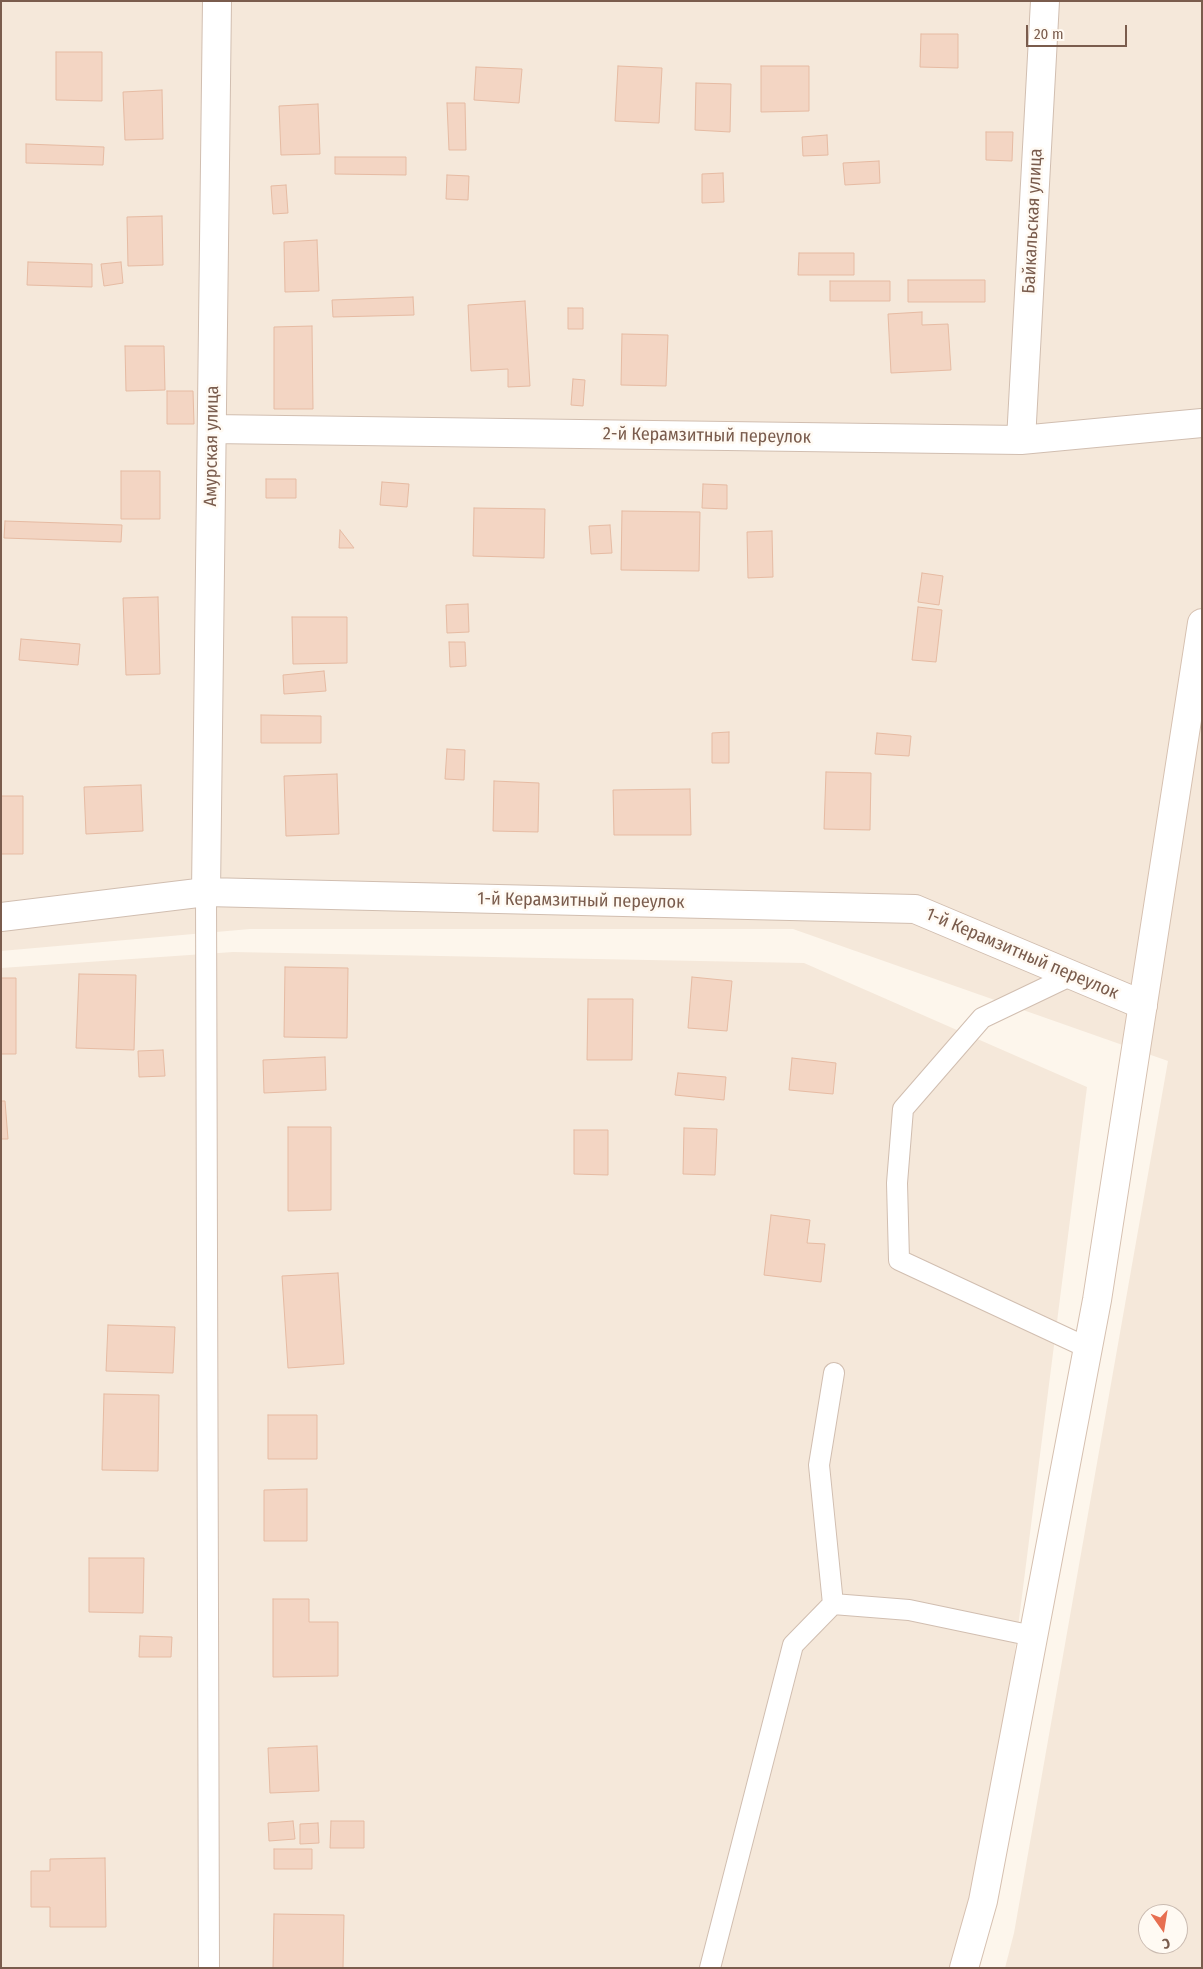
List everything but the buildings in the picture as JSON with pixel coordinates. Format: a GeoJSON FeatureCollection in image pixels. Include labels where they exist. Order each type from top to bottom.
{"type":"FeatureCollection","features":[{"type":"Feature","properties":{"kind":"street","name":"Амурская улица"},"geometry":{"type":"LineString","coordinates":[[206,892],[217,1]]}},
{"type":"Feature","properties":{"kind":"street","name":"Байкальская улица"},"geometry":{"type":"LineString","coordinates":[[1021,440],[1045,1]]}},
{"type":"Feature","properties":{"kind":"street","name":"2-й Керамзитный переулок"},"geometry":{"type":"LineString","coordinates":[[212,429],[1021,440],[1202,423]]}},
{"type":"Feature","properties":{"kind":"street"},"geometry":{"type":"LineString","coordinates":[[964,1968],[983,1902],[1088,1348],[1202,622]]}},
{"type":"Feature","properties":{"kind":"street","name":"1-й Керамзитный переулок"},"geometry":{"type":"LineString","coordinates":[[1,917],[206,892],[914,908],[1143,1005]]}},
{"type":"Feature","properties":{"kind":"lane"},"geometry":{"type":"LineString","coordinates":[[206,892],[209,1968]]}},
{"type":"Feature","properties":{"kind":"lane"},"geometry":{"type":"LineString","coordinates":[[1072,975],[982,1018],[903,1109],[897,1183],[899,1260],[1088,1348]]}},
{"type":"Feature","properties":{"kind":"lane"},"geometry":{"type":"LineString","coordinates":[[833,1604],[819,1465],[834,1373]]}},
{"type":"Feature","properties":{"kind":"lane"},"geometry":{"type":"LineString","coordinates":[[833,1604],[909,1610],[1034,1636]]}},
{"type":"Feature","properties":{"kind":"lane"},"geometry":{"type":"LineString","coordinates":[[710,1968],[793,1645],[833,1604]]}},
{"type":"Feature","properties":{"kind":"shaded area"},"geometry":{"type":"Polygon","coordinates":[[[1,1],[1202,1],[1202,1968],[1005,1968],[1014,1933],[1168,1061],[793,929],[250,929],[1,951],[1,1]]]}},
{"type":"Feature","properties":{"kind":"shaded area"},"geometry":{"type":"Polygon","coordinates":[[[233,952],[804,963],[1087,1087],[983,1901],[964,1968],[1,1968],[1,968],[233,952]]]}}]}
